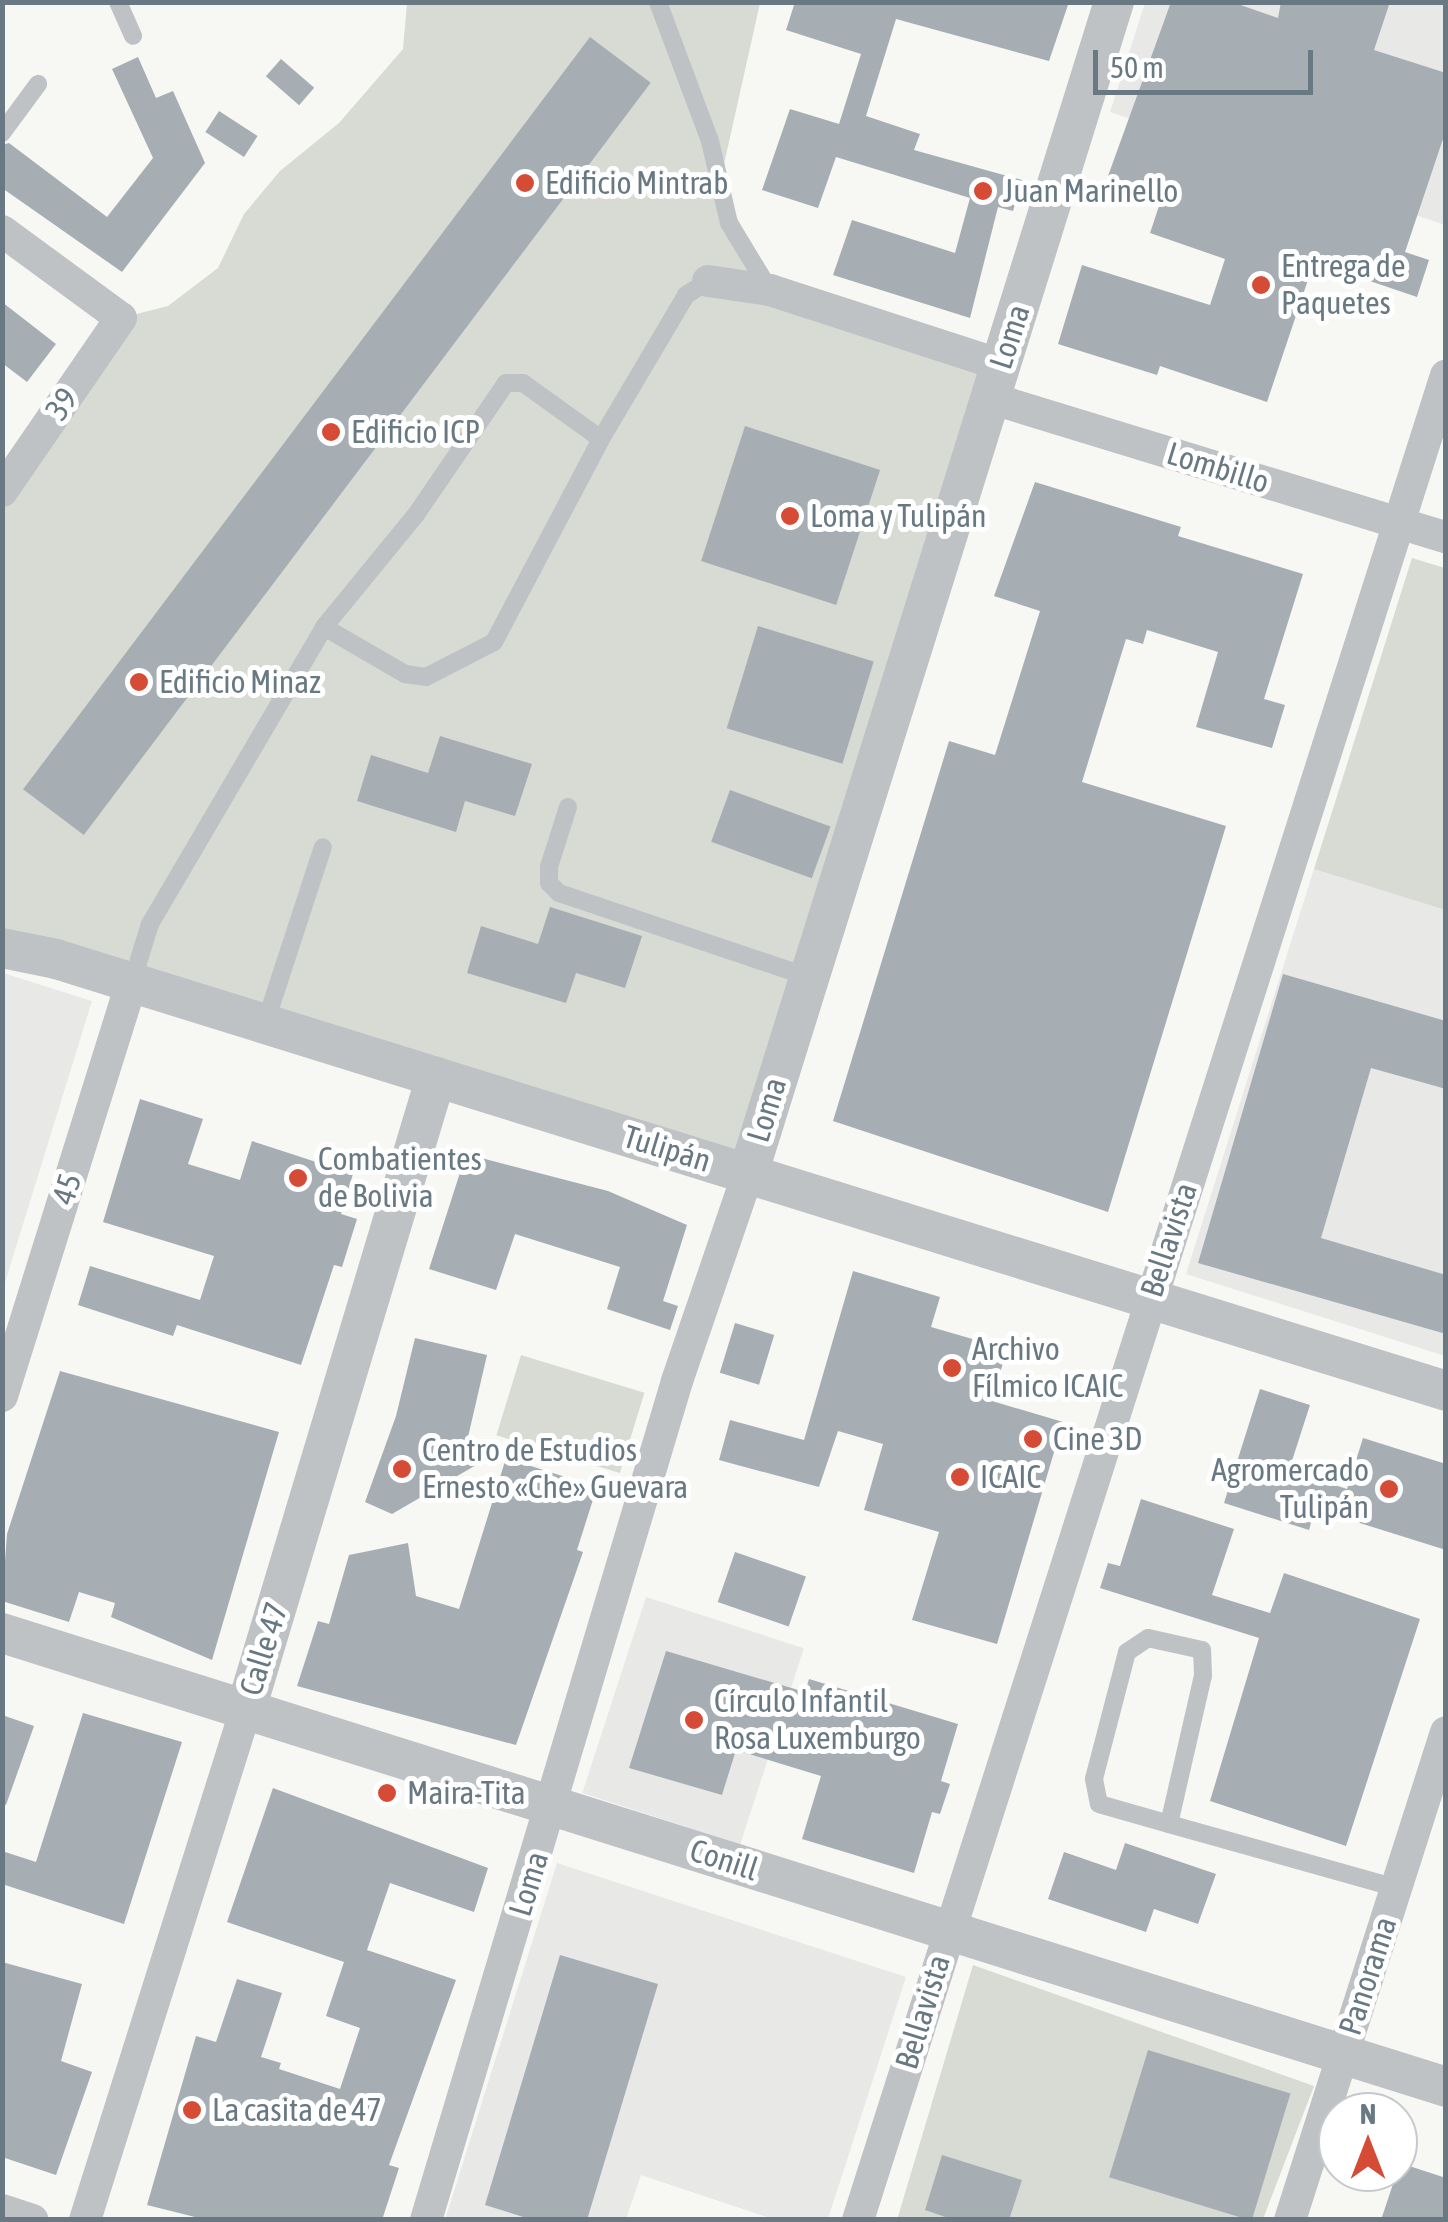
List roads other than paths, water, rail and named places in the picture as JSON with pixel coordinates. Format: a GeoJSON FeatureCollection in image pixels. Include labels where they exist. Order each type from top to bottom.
{"type":"FeatureCollection","features":[{"type":"Feature","properties":{"kind":"street","name":"Loma"},"geometry":{"type":"LineString","coordinates":[[426,2220],[553,1806],[677,1381],[748,1174],[1114,2]]}},
{"type":"Feature","properties":{"kind":"street","name":"39"},"geometry":{"type":"LineString","coordinates":[[2,231],[121,318],[2,491]]}},
{"type":"Feature","properties":{"kind":"street","name":"Lombillo"},"geometry":{"type":"LineString","coordinates":[[708,281],[770,290],[995,381],[1446,536]]}},
{"type":"Feature","properties":{"kind":"street","name":"Bellavista"},"geometry":{"type":"LineString","coordinates":[[858,2220],[1446,375]]}},
{"type":"Feature","properties":{"kind":"street","name":"Tulipán"},"geometry":{"type":"LineString","coordinates":[[2,948],[132,982],[1446,1390]]}},
{"type":"Feature","properties":{"kind":"street","name":"45"},"geometry":{"type":"LineString","coordinates":[[2,1396],[132,982]]}},
{"type":"Feature","properties":{"kind":"street","name":"Calle 47"},"geometry":{"type":"LineString","coordinates":[[84,2220],[246,1709],[436,1077]]}},
{"type":"Feature","properties":{"kind":"street","name":"Conill"},"geometry":{"type":"LineString","coordinates":[[2,1633],[1446,2087]]}},
{"type":"Feature","properties":{"kind":"street","name":"Panorama"},"geometry":{"type":"LineString","coordinates":[[1290,2220],[1446,1732]]}},
{"type":"Feature","properties":{"kind":"street"},"geometry":{"type":"LineString","coordinates":[[2,2210],[32,2220]]}},
{"type":"Feature","properties":{"kind":"lane"},"geometry":{"type":"LineString","coordinates":[[118,2],[134,36]]}},
{"type":"Feature","properties":{"kind":"lane"},"geometry":{"type":"LineString","coordinates":[[658,2],[710,141],[729,223],[770,290]]}},
{"type":"Feature","properties":{"kind":"lane"},"geometry":{"type":"LineString","coordinates":[[2,132],[38,84]]}},
{"type":"Feature","properties":{"kind":"lane"},"geometry":{"type":"LineString","coordinates":[[324,627],[405,674],[426,678],[494,642],[601,438],[686,295],[708,281]]}},
{"type":"Feature","properties":{"kind":"lane"},"geometry":{"type":"LineString","coordinates":[[132,982],[150,924],[324,627],[414,516],[506,383],[522,382],[601,438]]}},
{"type":"Feature","properties":{"kind":"lane"},"geometry":{"type":"LineString","coordinates":[[568,807],[549,866],[549,883],[560,893],[809,976]]}},
{"type":"Feature","properties":{"kind":"lane"},"geometry":{"type":"LineString","coordinates":[[265,1024],[323,847]]}},
{"type":"Feature","properties":{"kind":"lane"},"geometry":{"type":"LineString","coordinates":[[1169,1824],[1203,1676],[1202,1650],[1148,1638],[1127,1652],[1094,1779],[1098,1804],[1396,1888]]}},
{"type":"Feature","properties":{"kind":"place","name":"Edificio Mintrab"},"geometry":{"type":"Point","coordinates":[525,183]}},
{"type":"Feature","properties":{"kind":"place","name":"Juan Marinello"},"geometry":{"type":"Point","coordinates":[983,191]}},
{"type":"Feature","properties":{"kind":"place","name":"Entrega de Paquetes"},"geometry":{"type":"Point","coordinates":[1261,285]}},
{"type":"Feature","properties":{"kind":"place","name":"Edificio ICP"},"geometry":{"type":"Point","coordinates":[331,432]}},
{"type":"Feature","properties":{"kind":"place","name":"Loma y Tulipán"},"geometry":{"type":"Point","coordinates":[790,516]}},
{"type":"Feature","properties":{"kind":"place","name":"Edificio Minaz"},"geometry":{"type":"Point","coordinates":[139,682]}},
{"type":"Feature","properties":{"kind":"place","name":"Combatientes de Bolivia"},"geometry":{"type":"Point","coordinates":[298,1178]}},
{"type":"Feature","properties":{"kind":"place","name":"Archivo Fílmico ICAIC"},"geometry":{"type":"Point","coordinates":[952,1368]}},
{"type":"Feature","properties":{"kind":"place","name":"Cine 3D"},"geometry":{"type":"Point","coordinates":[1033,1439]}},
{"type":"Feature","properties":{"kind":"place","name":"Centro de Estudios Ernesto «Che» Guevara"},"geometry":{"type":"Point","coordinates":[402,1469]}},
{"type":"Feature","properties":{"kind":"place","name":"ICAIC"},"geometry":{"type":"Point","coordinates":[960,1477]}},
{"type":"Feature","properties":{"kind":"place","name":"Agromercado Tulipán"},"geometry":{"type":"Point","coordinates":[1389,1489]}},
{"type":"Feature","properties":{"kind":"place","name":"Círculo Infantil Rosa Luxemburgo"},"geometry":{"type":"Point","coordinates":[694,1720]}},
{"type":"Feature","properties":{"kind":"place","name":"Maira-Tita"},"geometry":{"type":"Point","coordinates":[387,1793]}},
{"type":"Feature","properties":{"kind":"place","name":"La casita de 47"},"geometry":{"type":"Point","coordinates":[192,2110]}}]}
